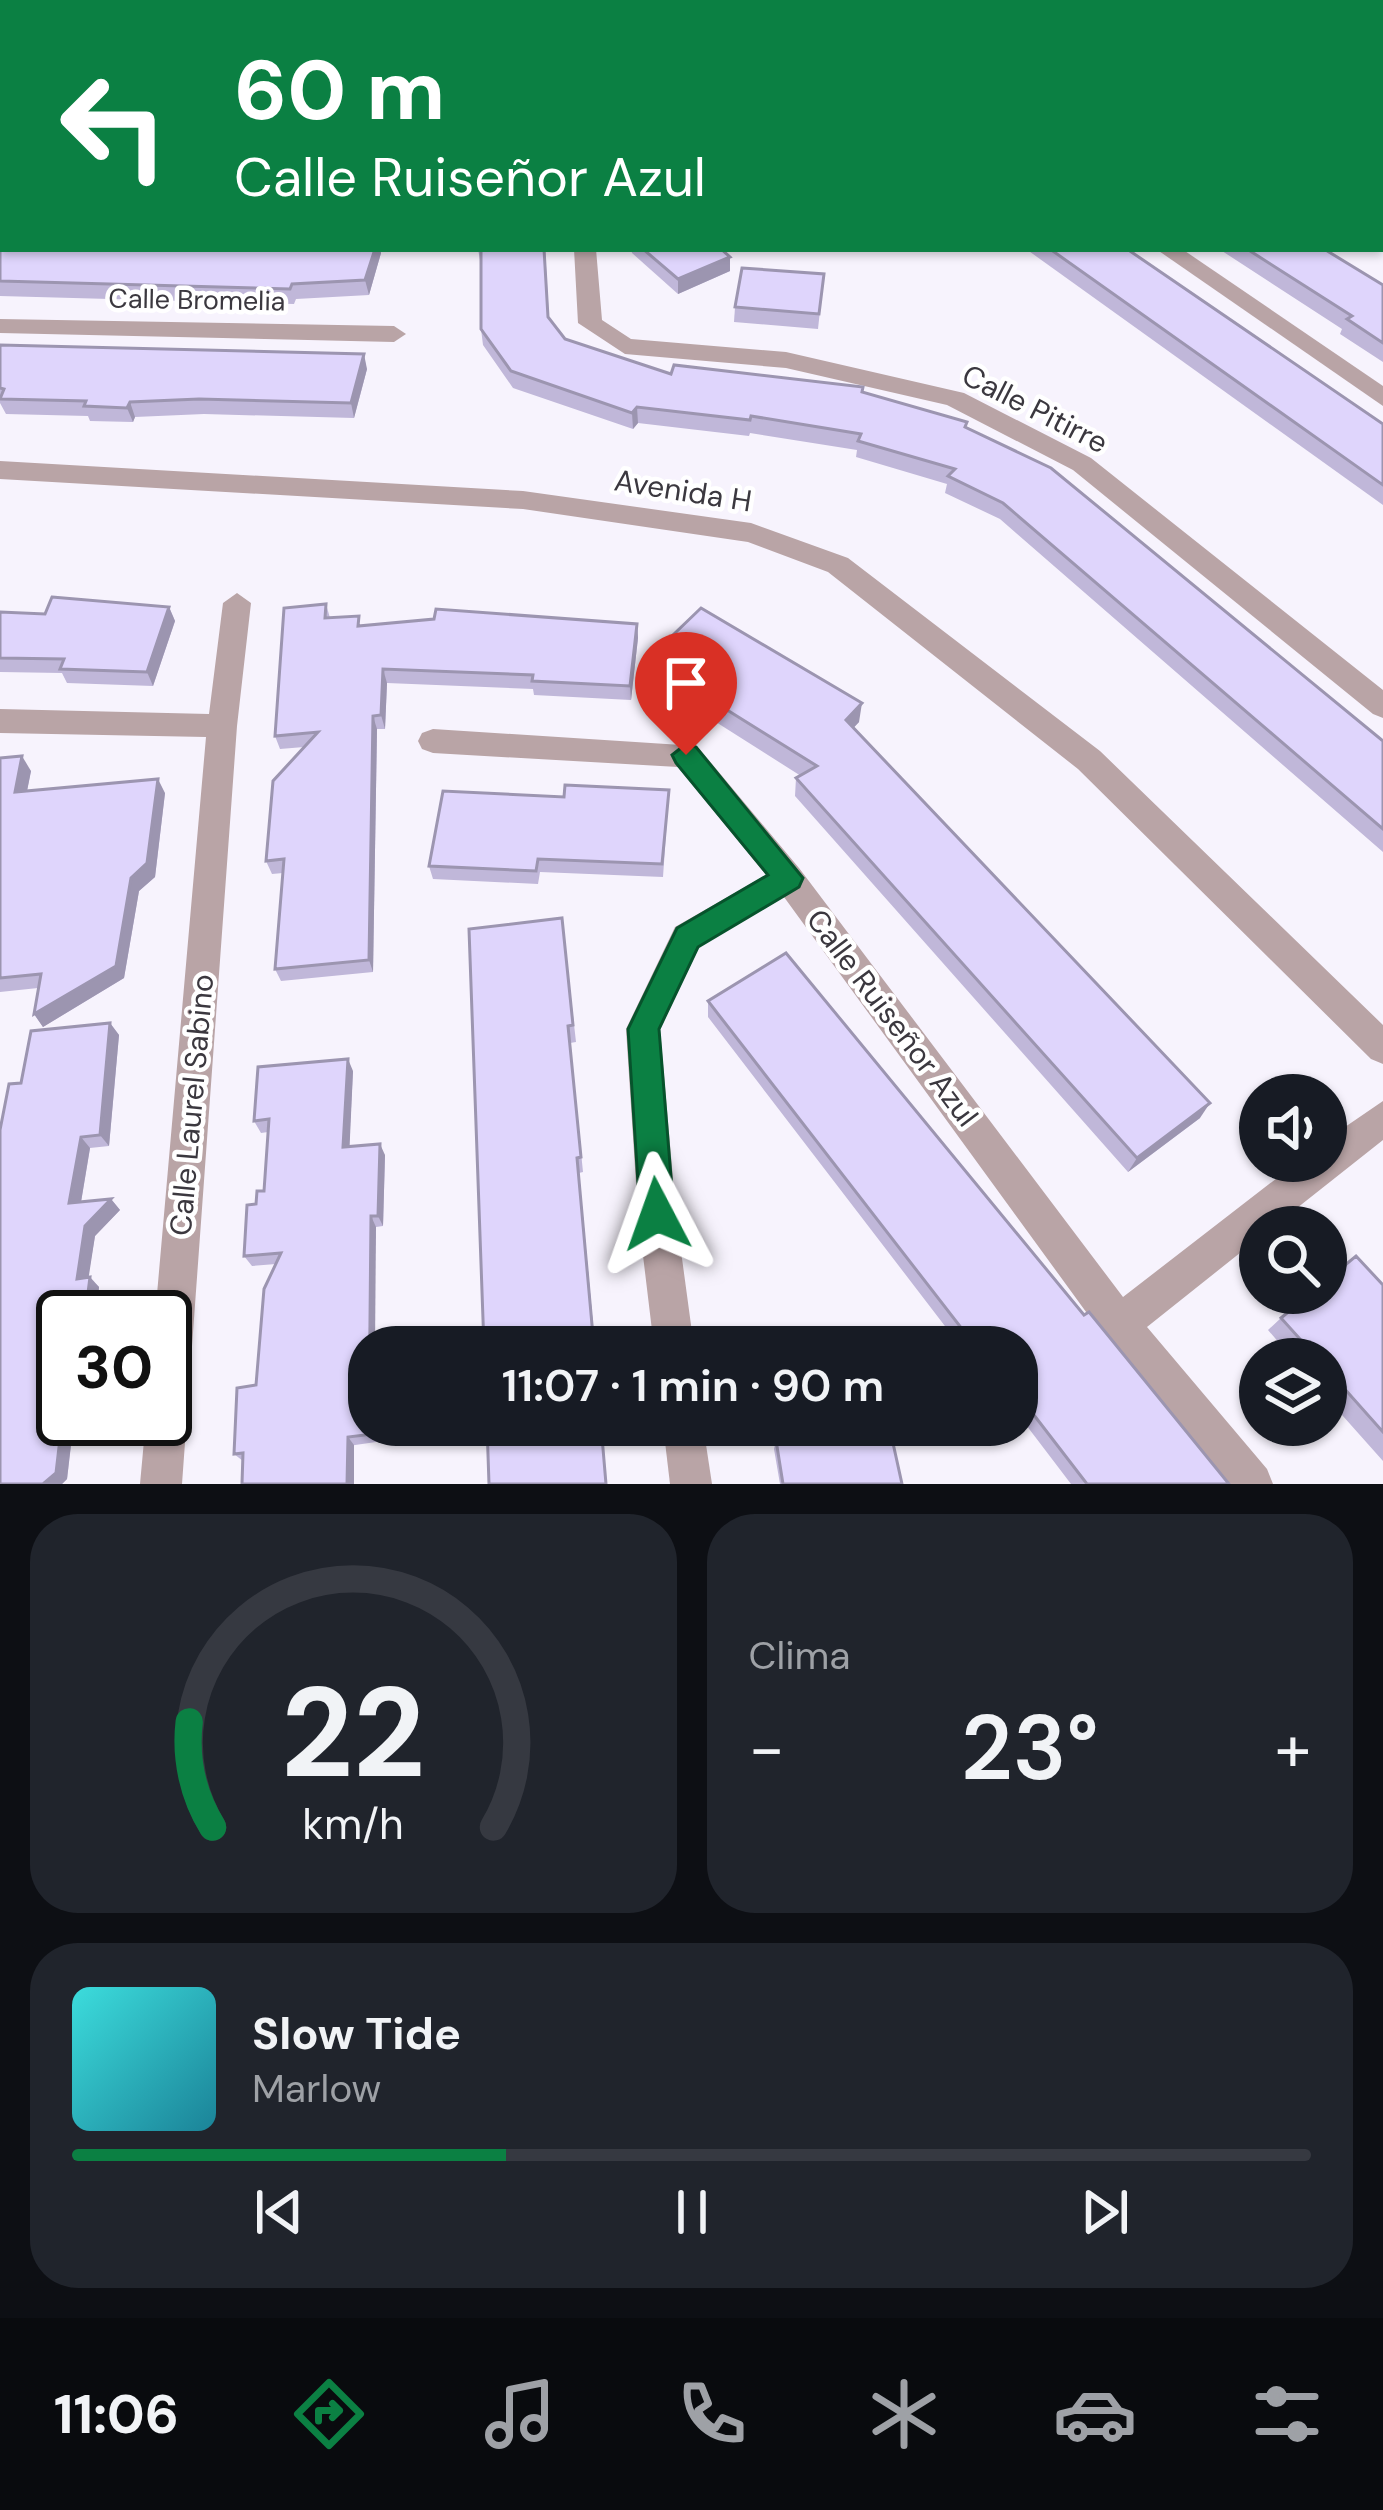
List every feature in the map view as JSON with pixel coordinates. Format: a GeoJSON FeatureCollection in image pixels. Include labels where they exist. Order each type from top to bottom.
{"type":"FeatureCollection","features":[{"type":"Feature","properties":{"kind":"street","name":"Calle Pitirre"},"geometry":{"type":"LineString","coordinates":[[585,252],[590,322],[625,346],[785,360],[955,400],[1082,464],[1383,706]]}},
{"type":"Feature","properties":{"kind":"street"},"geometry":{"type":"LineString","coordinates":[[1171,252],[1383,398]]}},
{"type":"Feature","properties":{"kind":"street","name":"Calle Bromelia"},"geometry":{"type":"LineString","coordinates":[[0,326],[394,334]]}},
{"type":"Feature","properties":{"kind":"street","name":"Avenida H"},"geometry":{"type":"LineString","coordinates":[[0,470],[523,500],[751,533],[838,566],[1089,760],[1383,1048]]}},
{"type":"Feature","properties":{"kind":"street","name":"Calle Laurel Sabino"},"geometry":{"type":"LineString","coordinates":[[161,1484],[222,726],[237,603]]}},
{"type":"Feature","properties":{"kind":"street"},"geometry":{"type":"LineString","coordinates":[[0,721],[222,726]]}},
{"type":"Feature","properties":{"kind":"street","name":"Calle Ruiseñor Azul"},"geometry":{"type":"LineString","coordinates":[[433,741],[686,755],[788,878],[1119,1324],[1252,1484]]}},
{"type":"Feature","properties":{"kind":"street"},"geometry":{"type":"LineString","coordinates":[[671,1326],[657,1214],[644,1029],[688,938],[788,878]]}},
{"type":"Feature","properties":{"kind":"street"},"geometry":{"type":"LineString","coordinates":[[1119,1324],[1383,1118]]}},
{"type":"Feature","properties":{"kind":"street"},"geometry":{"type":"LineString","coordinates":[[686,1446],[691,1484]]}},
{"type":"Feature","properties":{"kind":"building"},"geometry":{"type":"Polygon","coordinates":[[[0,252],[374,252],[365,280],[292,284],[290,289],[0,281],[0,252]]]}},
{"type":"Feature","properties":{"kind":"building"},"geometry":{"type":"Polygon","coordinates":[[[481,252],[544,252],[548,317],[565,339],[671,374],[674,365],[863,387],[862,392],[967,422],[965,427],[1051,468],[1383,741],[1383,829],[1003,503],[948,476],[955,469],[858,441],[861,434],[751,416],[750,420],[637,407],[632,413],[511,371],[481,329],[481,252]]]}},
{"type":"Feature","properties":{"kind":"building"},"geometry":{"type":"Polygon","coordinates":[[[646,252],[724,252],[730,257],[678,279],[646,252]]]}},
{"type":"Feature","properties":{"kind":"building"},"geometry":{"type":"Polygon","coordinates":[[[1054,252],[1131,252],[1383,424],[1383,485],[1054,252]]]}},
{"type":"Feature","properties":{"kind":"building"},"geometry":{"type":"Polygon","coordinates":[[[1252,252],[1329,252],[1383,285],[1383,343],[1347,319],[1352,316],[1252,252]]]}},
{"type":"Feature","properties":{"kind":"building"},"geometry":{"type":"Polygon","coordinates":[[[742,268],[824,274],[819,314],[735,307],[742,268]]]}},
{"type":"Feature","properties":{"kind":"building"},"geometry":{"type":"Polygon","coordinates":[[[0,345],[364,354],[351,403],[199,399],[130,402],[127,408],[84,406],[86,401],[0,399],[4,389],[0,388],[0,345]]]}},
{"type":"Feature","properties":{"kind":"building"},"geometry":{"type":"Polygon","coordinates":[[[52,597],[169,607],[147,672],[60,669],[64,659],[0,658],[0,612],[45,614],[52,597]]]}},
{"type":"Feature","properties":{"kind":"building"},"geometry":{"type":"Polygon","coordinates":[[[326,604],[325,618],[359,616],[358,626],[434,619],[436,609],[637,624],[630,686],[532,681],[533,675],[383,669],[381,715],[373,716],[369,960],[275,969],[284,859],[266,861],[273,781],[318,732],[275,736],[284,608],[326,604]]]}},
{"type":"Feature","properties":{"kind":"building"},"geometry":{"type":"Polygon","coordinates":[[[701,608],[862,703],[846,720],[1210,1103],[1137,1158],[796,778],[817,766],[647,660],[701,608]]]}},
{"type":"Feature","properties":{"kind":"building"},"geometry":{"type":"Polygon","coordinates":[[[22,756],[15,792],[158,779],[147,863],[131,878],[116,966],[34,1014],[41,974],[0,978],[0,758],[22,756]]]}},
{"type":"Feature","properties":{"kind":"building"},"geometry":{"type":"Polygon","coordinates":[[[565,785],[669,790],[662,864],[538,859],[536,871],[429,866],[443,791],[564,797],[565,785]]]}},
{"type":"Feature","properties":{"kind":"building"},"geometry":{"type":"Polygon","coordinates":[[[562,918],[592,1326],[483,1326],[469,929],[562,918]]]}},
{"type":"Feature","properties":{"kind":"building"},"geometry":{"type":"Polygon","coordinates":[[[786,953],[1229,1484],[1087,1484],[1038,1420],[1038,1326],[960,1326],[708,1001],[786,953]]]}},
{"type":"Feature","properties":{"kind":"building"},"geometry":{"type":"Polygon","coordinates":[[[110,1023],[100,1135],[81,1137],[69,1203],[111,1199],[85,1226],[77,1279],[90,1277],[88,1290],[36,1290],[36,1446],[59,1446],[56,1473],[43,1484],[0,1484],[0,1130],[9,1084],[21,1083],[31,1031],[110,1023]]]}},
{"type":"Feature","properties":{"kind":"building"},"geometry":{"type":"Polygon","coordinates":[[[348,1059],[343,1147],[380,1144],[378,1216],[371,1216],[370,1326],[348,1326],[347,1484],[242,1484],[243,1453],[234,1454],[237,1388],[256,1385],[264,1289],[281,1253],[244,1256],[247,1205],[256,1204],[257,1191],[264,1191],[269,1119],[254,1121],[258,1067],[348,1059]]]}},
{"type":"Feature","properties":{"kind":"building"},"geometry":{"type":"Polygon","coordinates":[[[1356,1256],[1383,1285],[1383,1432],[1347,1392],[1347,1338],[1299,1338],[1281,1318],[1286,1314],[1347,1314],[1347,1264],[1356,1256]]]}},
{"type":"Feature","properties":{"kind":"building"},"geometry":{"type":"Polygon","coordinates":[[[488,1446],[603,1446],[606,1484],[489,1484],[488,1446]]]}},
{"type":"Feature","properties":{"kind":"building"},"geometry":{"type":"Polygon","coordinates":[[[777,1446],[894,1446],[902,1484],[783,1484],[777,1446]]]}},
{"type":"Feature","properties":{"kind":"route"},"geometry":{"type":"LineString","coordinates":[[657,1214],[644,1029],[688,938],[788,878],[686,755]]}}]}
